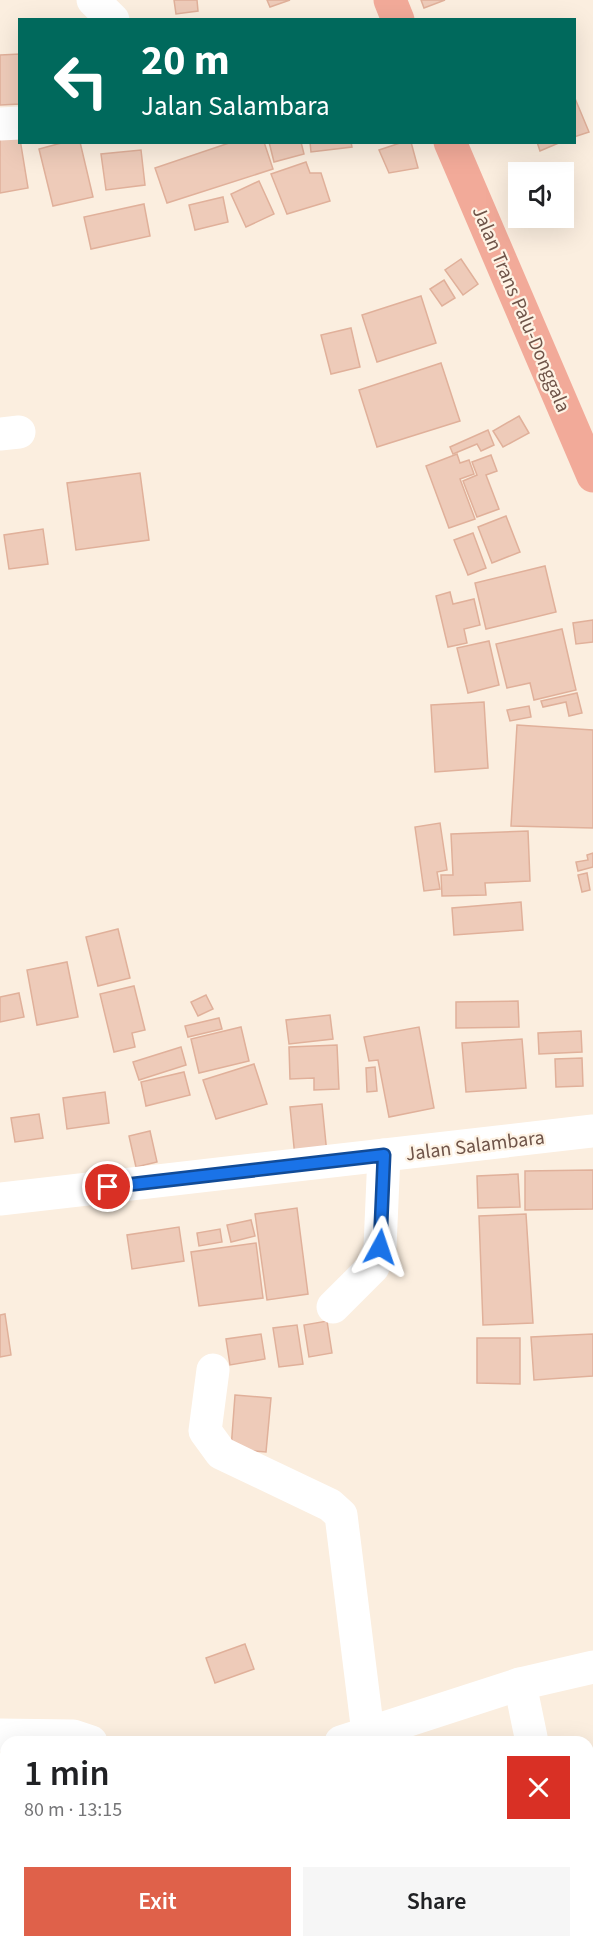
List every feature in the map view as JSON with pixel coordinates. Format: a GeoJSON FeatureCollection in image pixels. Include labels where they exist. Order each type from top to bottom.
{"type":"FeatureCollection","features":[{"type":"Feature","properties":{"kind":"highway"},"geometry":{"type":"LineString","coordinates":[[390,0],[397,18]]}},
{"type":"Feature","properties":{"kind":"highway","name":"Jalan Trans Palu-Donggala"},"geometry":{"type":"LineString","coordinates":[[451,144],[593,476]]}},
{"type":"Feature","properties":{"kind":"street"},"geometry":{"type":"LineString","coordinates":[[93,0],[111,18]]}},
{"type":"Feature","properties":{"kind":"street"},"geometry":{"type":"LineString","coordinates":[[0,124],[18,123]]}},
{"type":"Feature","properties":{"kind":"street","name":"Jalan Salambara"},"geometry":{"type":"LineString","coordinates":[[0,1199],[593,1131]]}},
{"type":"Feature","properties":{"kind":"street"},"geometry":{"type":"LineString","coordinates":[[333,1307],[373,1267],[380,1247],[384,1155]]}},
{"type":"Feature","properties":{"kind":"street"},"geometry":{"type":"LineString","coordinates":[[213,1370],[205,1431],[221,1453],[330,1505],[341,1515],[355,1736]]}},
{"type":"Feature","properties":{"kind":"street"},"geometry":{"type":"LineString","coordinates":[[358,1736],[520,1684],[593,1667]]}},
{"type":"Feature","properties":{"kind":"street"},"geometry":{"type":"LineString","coordinates":[[520,1684],[531,1736]]}},
{"type":"Feature","properties":{"kind":"street"},"geometry":{"type":"LineString","coordinates":[[0,1735],[36,1736]]}},
{"type":"Feature","properties":{"kind":"building"},"geometry":{"type":"Polygon","coordinates":[[[174,0],[197,0],[198,11],[176,14],[174,0]]]}},
{"type":"Feature","properties":{"kind":"building"},"geometry":{"type":"Polygon","coordinates":[[[267,0],[290,0],[270,7],[267,0]]]}},
{"type":"Feature","properties":{"kind":"building"},"geometry":{"type":"Polygon","coordinates":[[[421,0],[445,0],[424,8],[421,0]]]}},
{"type":"Feature","properties":{"kind":"building"},"geometry":{"type":"Polygon","coordinates":[[[18,54],[18,104],[0,105],[0,55],[18,54]]]}},
{"type":"Feature","properties":{"kind":"building"},"geometry":{"type":"Polygon","coordinates":[[[576,101],[589,132],[576,136],[576,101]]]}},
{"type":"Feature","properties":{"kind":"building"},"geometry":{"type":"Polygon","coordinates":[[[0,132],[18,138],[28,188],[0,193],[0,132]]]}},
{"type":"Feature","properties":{"kind":"building"},"geometry":{"type":"Polygon","coordinates":[[[58,144],[80,144],[93,197],[53,206],[39,149],[58,144]]]}},
{"type":"Feature","properties":{"kind":"building"},"geometry":{"type":"Polygon","coordinates":[[[226,144],[265,144],[273,169],[167,203],[155,168],[226,144]]]}},
{"type":"Feature","properties":{"kind":"building"},"geometry":{"type":"Polygon","coordinates":[[[270,144],[302,144],[304,154],[274,162],[270,144]]]}},
{"type":"Feature","properties":{"kind":"building"},"geometry":{"type":"Polygon","coordinates":[[[310,144],[351,144],[352,147],[311,152],[310,144]]]}},
{"type":"Feature","properties":{"kind":"building"},"geometry":{"type":"Polygon","coordinates":[[[397,144],[412,144],[418,168],[389,173],[379,150],[397,144]]]}},
{"type":"Feature","properties":{"kind":"building"},"geometry":{"type":"Polygon","coordinates":[[[538,144],[556,144],[540,151],[538,144]]]}},
{"type":"Feature","properties":{"kind":"building"},"geometry":{"type":"Polygon","coordinates":[[[141,150],[145,185],[106,190],[101,154],[141,150]]]}},
{"type":"Feature","properties":{"kind":"building"},"geometry":{"type":"Polygon","coordinates":[[[306,162],[310,173],[321,173],[330,201],[287,214],[271,174],[306,162]]]}},
{"type":"Feature","properties":{"kind":"building"},"geometry":{"type":"Polygon","coordinates":[[[259,181],[274,214],[246,227],[231,194],[259,181]]]}},
{"type":"Feature","properties":{"kind":"building"},"geometry":{"type":"Polygon","coordinates":[[[223,197],[228,222],[195,230],[189,205],[223,197]]]}},
{"type":"Feature","properties":{"kind":"building"},"geometry":{"type":"Polygon","coordinates":[[[144,204],[150,236],[91,249],[84,217],[144,204]]]}},
{"type":"Feature","properties":{"kind":"building"},"geometry":{"type":"Polygon","coordinates":[[[461,259],[478,284],[463,295],[445,270],[461,259]]]}},
{"type":"Feature","properties":{"kind":"building"},"geometry":{"type":"Polygon","coordinates":[[[444,280],[455,298],[442,306],[430,289],[444,280]]]}},
{"type":"Feature","properties":{"kind":"building"},"geometry":{"type":"Polygon","coordinates":[[[421,296],[436,343],[377,362],[362,315],[421,296]]]}},
{"type":"Feature","properties":{"kind":"building"},"geometry":{"type":"Polygon","coordinates":[[[351,328],[360,367],[331,374],[321,335],[351,328]]]}},
{"type":"Feature","properties":{"kind":"building"},"geometry":{"type":"Polygon","coordinates":[[[441,363],[460,421],[377,447],[359,390],[441,363]]]}},
{"type":"Feature","properties":{"kind":"building"},"geometry":{"type":"Polygon","coordinates":[[[519,416],[529,433],[503,447],[493,431],[519,416]]]}},
{"type":"Feature","properties":{"kind":"building"},"geometry":{"type":"Polygon","coordinates":[[[488,430],[494,445],[481,451],[477,444],[453,454],[450,447],[488,430]]]}},
{"type":"Feature","properties":{"kind":"building"},"geometry":{"type":"Polygon","coordinates":[[[457,454],[460,463],[469,460],[474,474],[460,479],[475,519],[449,528],[426,466],[457,454]]]}},
{"type":"Feature","properties":{"kind":"building"},"geometry":{"type":"Polygon","coordinates":[[[491,455],[497,471],[486,475],[499,509],[477,517],[463,481],[477,475],[472,462],[491,455]]]}},
{"type":"Feature","properties":{"kind":"building"},"geometry":{"type":"Polygon","coordinates":[[[140,473],[149,540],[76,550],[67,483],[140,473]]]}},
{"type":"Feature","properties":{"kind":"building"},"geometry":{"type":"Polygon","coordinates":[[[506,516],[520,552],[492,563],[478,527],[506,516]]]}},
{"type":"Feature","properties":{"kind":"building"},"geometry":{"type":"Polygon","coordinates":[[[43,529],[48,564],[9,569],[4,535],[43,529]]]}},
{"type":"Feature","properties":{"kind":"building"},"geometry":{"type":"Polygon","coordinates":[[[473,533],[486,568],[468,575],[454,540],[473,533]]]}},
{"type":"Feature","properties":{"kind":"building"},"geometry":{"type":"Polygon","coordinates":[[[545,566],[556,612],[486,629],[475,583],[545,566]]]}},
{"type":"Feature","properties":{"kind":"building"},"geometry":{"type":"Polygon","coordinates":[[[450,592],[453,604],[474,599],[480,625],[464,629],[467,643],[448,647],[436,596],[450,592]]]}},
{"type":"Feature","properties":{"kind":"building"},"geometry":{"type":"Polygon","coordinates":[[[593,620],[593,642],[576,644],[573,623],[593,620]]]}},
{"type":"Feature","properties":{"kind":"building"},"geometry":{"type":"Polygon","coordinates":[[[562,629],[576,690],[534,700],[530,683],[507,688],[496,644],[562,629]]]}},
{"type":"Feature","properties":{"kind":"building"},"geometry":{"type":"Polygon","coordinates":[[[489,641],[499,685],[468,693],[457,648],[489,641]]]}},
{"type":"Feature","properties":{"kind":"building"},"geometry":{"type":"Polygon","coordinates":[[[577,693],[582,713],[569,716],[566,702],[543,707],[541,701],[577,693]]]}},
{"type":"Feature","properties":{"kind":"building"},"geometry":{"type":"Polygon","coordinates":[[[484,702],[488,768],[435,772],[431,705],[484,702]]]}},
{"type":"Feature","properties":{"kind":"building"},"geometry":{"type":"Polygon","coordinates":[[[529,706],[531,717],[510,721],[507,710],[529,706]]]}},
{"type":"Feature","properties":{"kind":"building"},"geometry":{"type":"Polygon","coordinates":[[[517,725],[593,730],[593,828],[511,826],[517,725]]]}},
{"type":"Feature","properties":{"kind":"building"},"geometry":{"type":"Polygon","coordinates":[[[440,823],[447,870],[437,872],[440,889],[424,891],[415,827],[440,823]]]}},
{"type":"Feature","properties":{"kind":"building"},"geometry":{"type":"Polygon","coordinates":[[[528,831],[530,881],[485,883],[486,895],[442,896],[441,875],[453,875],[451,834],[528,831]]]}},
{"type":"Feature","properties":{"kind":"building"},"geometry":{"type":"Polygon","coordinates":[[[593,853],[593,867],[578,871],[576,862],[588,860],[587,855],[593,853]]]}},
{"type":"Feature","properties":{"kind":"building"},"geometry":{"type":"Polygon","coordinates":[[[587,873],[590,890],[582,892],[578,875],[587,873]]]}},
{"type":"Feature","properties":{"kind":"building"},"geometry":{"type":"Polygon","coordinates":[[[521,902],[523,930],[454,935],[452,908],[521,902]]]}},
{"type":"Feature","properties":{"kind":"building"},"geometry":{"type":"Polygon","coordinates":[[[118,929],[130,978],[98,986],[86,937],[118,929]]]}},
{"type":"Feature","properties":{"kind":"building"},"geometry":{"type":"Polygon","coordinates":[[[67,962],[78,1017],[37,1025],[27,970],[67,962]]]}},
{"type":"Feature","properties":{"kind":"building"},"geometry":{"type":"Polygon","coordinates":[[[134,986],[145,1030],[132,1033],[135,1047],[114,1052],[100,994],[134,986]]]}},
{"type":"Feature","properties":{"kind":"building"},"geometry":{"type":"Polygon","coordinates":[[[19,993],[24,1017],[0,1022],[0,997],[19,993]]]}},
{"type":"Feature","properties":{"kind":"building"},"geometry":{"type":"Polygon","coordinates":[[[206,995],[213,1009],[198,1016],[191,1002],[206,995]]]}},
{"type":"Feature","properties":{"kind":"building"},"geometry":{"type":"Polygon","coordinates":[[[518,1001],[519,1027],[456,1028],[456,1002],[518,1001]]]}},
{"type":"Feature","properties":{"kind":"building"},"geometry":{"type":"Polygon","coordinates":[[[330,1015],[333,1039],[289,1044],[286,1020],[330,1015]]]}},
{"type":"Feature","properties":{"kind":"building"},"geometry":{"type":"Polygon","coordinates":[[[219,1018],[222,1029],[188,1037],[185,1026],[219,1018]]]}},
{"type":"Feature","properties":{"kind":"building"},"geometry":{"type":"Polygon","coordinates":[[[241,1027],[249,1061],[199,1073],[191,1039],[241,1027]]]}},
{"type":"Feature","properties":{"kind":"building"},"geometry":{"type":"Polygon","coordinates":[[[419,1027],[434,1108],[389,1117],[378,1060],[369,1061],[364,1037],[419,1027]]]}},
{"type":"Feature","properties":{"kind":"building"},"geometry":{"type":"Polygon","coordinates":[[[581,1031],[582,1052],[539,1054],[538,1033],[581,1031]]]}},
{"type":"Feature","properties":{"kind":"building"},"geometry":{"type":"Polygon","coordinates":[[[522,1039],[526,1088],[466,1092],[462,1043],[522,1039]]]}},
{"type":"Feature","properties":{"kind":"building"},"geometry":{"type":"Polygon","coordinates":[[[337,1045],[339,1089],[314,1090],[314,1078],[290,1079],[289,1047],[337,1045]]]}},
{"type":"Feature","properties":{"kind":"building"},"geometry":{"type":"Polygon","coordinates":[[[181,1047],[186,1065],[139,1080],[133,1062],[181,1047]]]}},
{"type":"Feature","properties":{"kind":"building"},"geometry":{"type":"Polygon","coordinates":[[[582,1058],[583,1086],[556,1087],[555,1059],[582,1058]]]}},
{"type":"Feature","properties":{"kind":"building"},"geometry":{"type":"Polygon","coordinates":[[[254,1064],[267,1104],[216,1119],[203,1080],[254,1064]]]}},
{"type":"Feature","properties":{"kind":"building"},"geometry":{"type":"Polygon","coordinates":[[[375,1067],[377,1091],[367,1092],[366,1068],[375,1067]]]}},
{"type":"Feature","properties":{"kind":"building"},"geometry":{"type":"Polygon","coordinates":[[[184,1072],[190,1095],[146,1106],[141,1082],[184,1072]]]}},
{"type":"Feature","properties":{"kind":"building"},"geometry":{"type":"Polygon","coordinates":[[[105,1092],[109,1123],[67,1129],[63,1098],[105,1092]]]}},
{"type":"Feature","properties":{"kind":"building"},"geometry":{"type":"Polygon","coordinates":[[[322,1104],[327,1154],[295,1157],[290,1107],[322,1104]]]}},
{"type":"Feature","properties":{"kind":"building"},"geometry":{"type":"Polygon","coordinates":[[[39,1114],[43,1138],[15,1142],[11,1118],[39,1114]]]}},
{"type":"Feature","properties":{"kind":"building"},"geometry":{"type":"Polygon","coordinates":[[[150,1131],[157,1162],[136,1167],[129,1136],[150,1131]]]}},
{"type":"Feature","properties":{"kind":"building"},"geometry":{"type":"Polygon","coordinates":[[[593,1170],[593,1209],[525,1210],[525,1171],[593,1170]]]}},
{"type":"Feature","properties":{"kind":"building"},"geometry":{"type":"Polygon","coordinates":[[[518,1174],[520,1207],[478,1208],[477,1176],[518,1174]]]}},
{"type":"Feature","properties":{"kind":"building"},"geometry":{"type":"Polygon","coordinates":[[[297,1208],[308,1294],[267,1300],[255,1214],[297,1208]]]}},
{"type":"Feature","properties":{"kind":"building"},"geometry":{"type":"Polygon","coordinates":[[[526,1214],[533,1323],[483,1325],[479,1216],[526,1214]]]}},
{"type":"Feature","properties":{"kind":"building"},"geometry":{"type":"Polygon","coordinates":[[[251,1220],[255,1236],[231,1242],[227,1225],[251,1220]]]}},
{"type":"Feature","properties":{"kind":"building"},"geometry":{"type":"Polygon","coordinates":[[[179,1227],[184,1261],[132,1269],[127,1235],[179,1227]]]}},
{"type":"Feature","properties":{"kind":"building"},"geometry":{"type":"Polygon","coordinates":[[[220,1229],[222,1242],[199,1246],[197,1233],[220,1229]]]}},
{"type":"Feature","properties":{"kind":"building"},"geometry":{"type":"Polygon","coordinates":[[[256,1243],[263,1298],[199,1306],[191,1252],[256,1243]]]}},
{"type":"Feature","properties":{"kind":"building"},"geometry":{"type":"Polygon","coordinates":[[[5,1314],[11,1355],[0,1357],[0,1315],[5,1314]]]}},
{"type":"Feature","properties":{"kind":"building"},"geometry":{"type":"Polygon","coordinates":[[[327,1321],[332,1353],[309,1357],[304,1325],[327,1321]]]}},
{"type":"Feature","properties":{"kind":"building"},"geometry":{"type":"Polygon","coordinates":[[[297,1325],[303,1364],[279,1367],[273,1328],[297,1325]]]}},
{"type":"Feature","properties":{"kind":"building"},"geometry":{"type":"Polygon","coordinates":[[[261,1334],[265,1359],[230,1365],[226,1339],[261,1334]]]}},
{"type":"Feature","properties":{"kind":"building"},"geometry":{"type":"Polygon","coordinates":[[[593,1334],[593,1376],[534,1380],[531,1337],[593,1334]]]}},
{"type":"Feature","properties":{"kind":"building"},"geometry":{"type":"Polygon","coordinates":[[[477,1338],[520,1338],[520,1384],[477,1383],[477,1338]]]}},
{"type":"Feature","properties":{"kind":"building"},"geometry":{"type":"Polygon","coordinates":[[[235,1395],[271,1398],[266,1452],[231,1449],[235,1395]]]}},
{"type":"Feature","properties":{"kind":"building"},"geometry":{"type":"Polygon","coordinates":[[[245,1644],[254,1669],[215,1683],[206,1658],[245,1644]]]}},
{"type":"Feature","properties":{"kind":"route"},"geometry":{"type":"LineString","coordinates":[[108,1187],[384,1155],[380,1247]]}}]}
